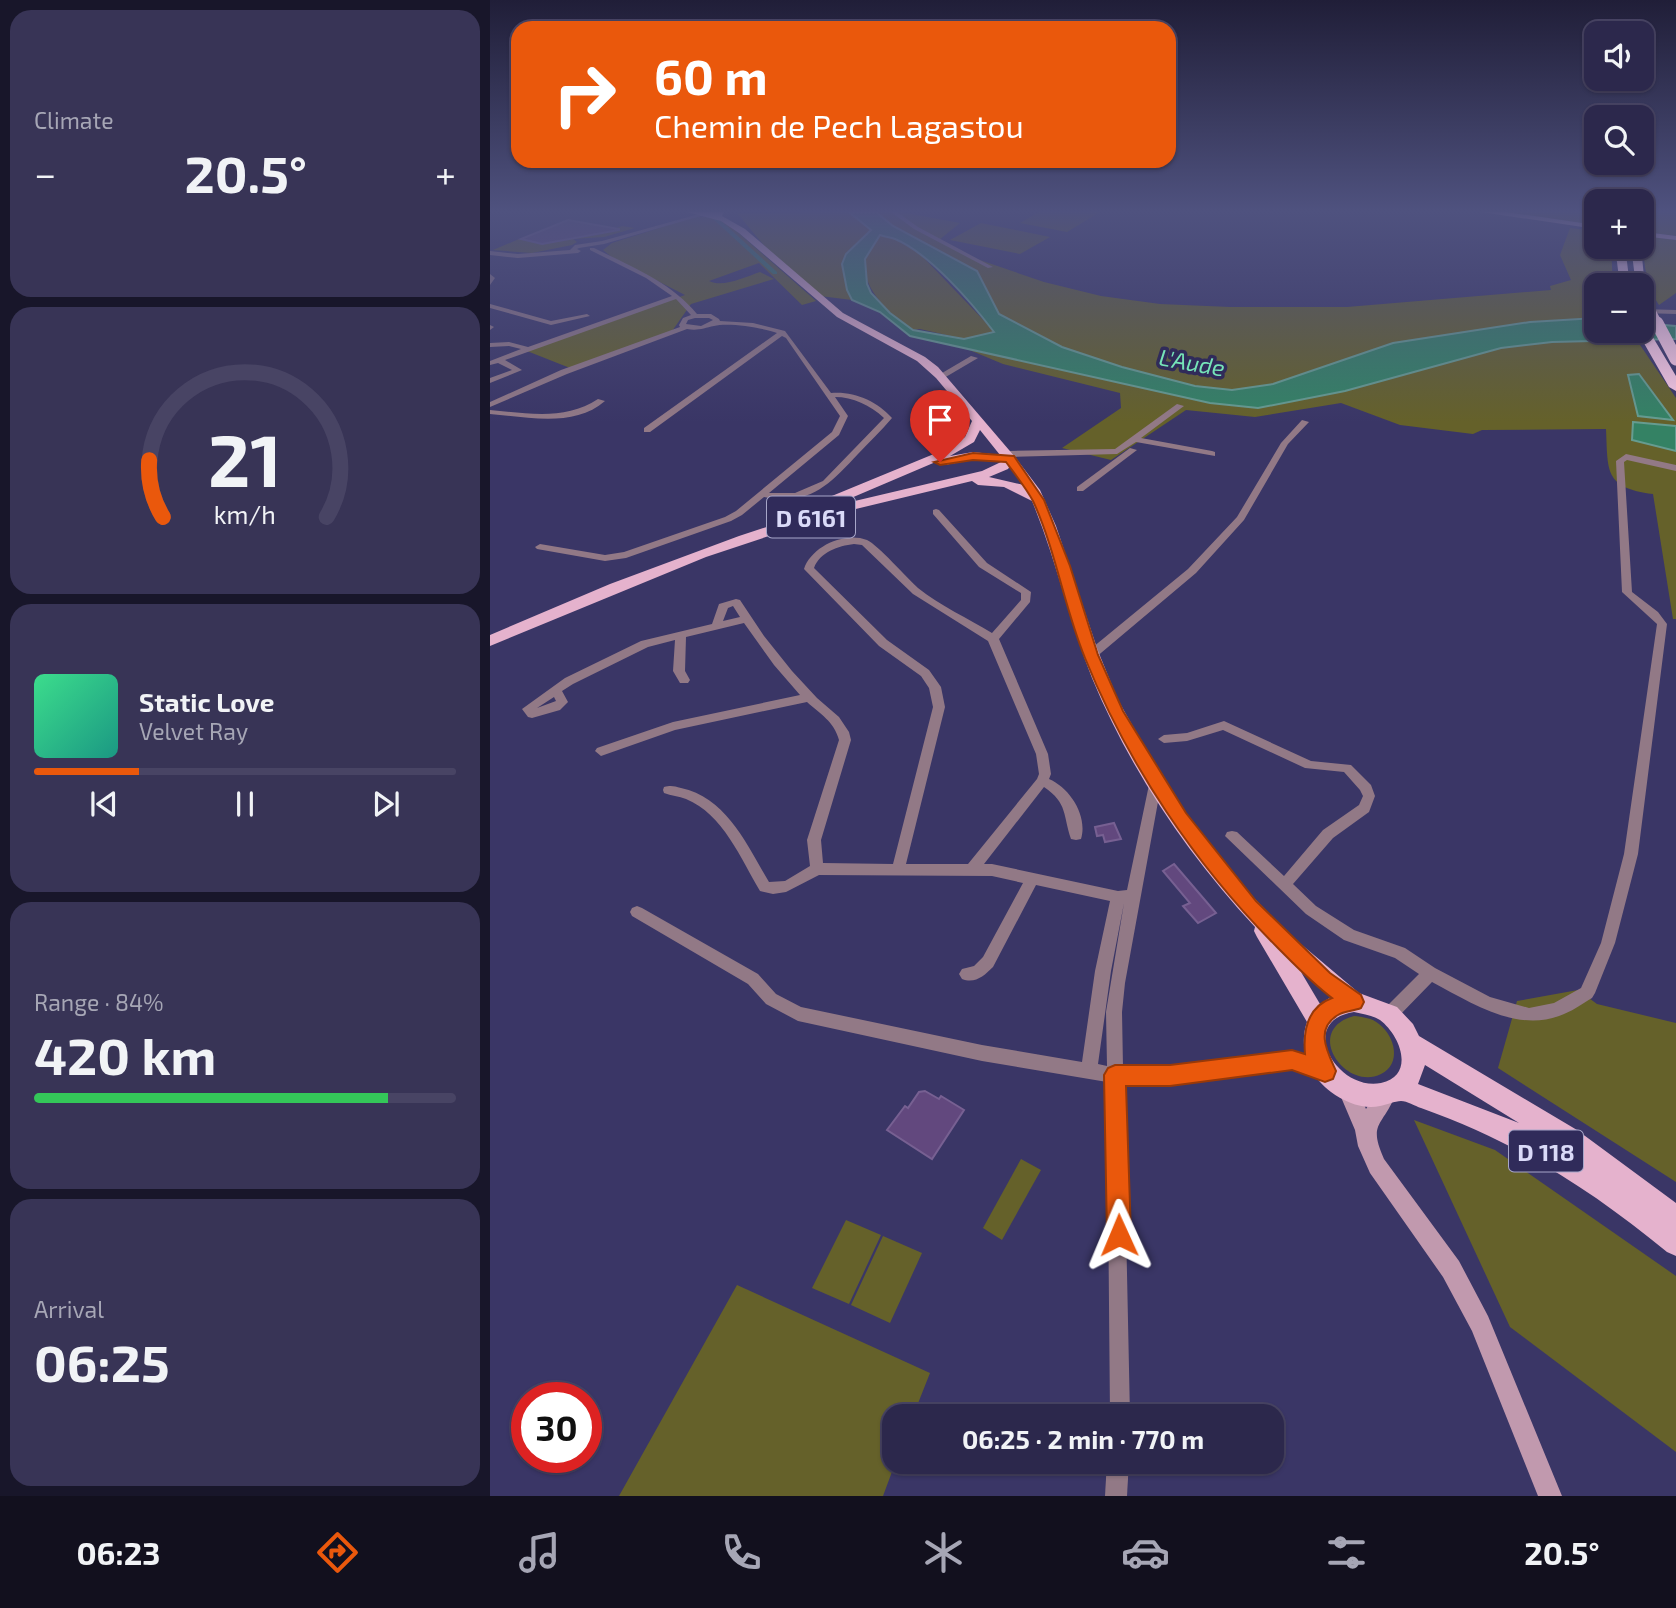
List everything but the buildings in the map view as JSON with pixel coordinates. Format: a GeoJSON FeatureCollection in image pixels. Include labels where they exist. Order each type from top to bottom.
{"type":"FeatureCollection","features":[{"type":"Feature","properties":{"kind":"highway"},"geometry":{"type":"LineString","coordinates":[[1654,324],[1676,359]]}},
{"type":"Feature","properties":{"kind":"highway"},"geometry":{"type":"LineString","coordinates":[[1649,343],[1676,387]]}},
{"type":"Feature","properties":{"kind":"main road"},"geometry":{"type":"LineString","coordinates":[[801,282],[839,315],[921,359],[941,376],[978,421],[1013,456]]}},
{"type":"Feature","properties":{"kind":"main road"},"geometry":{"type":"LineString","coordinates":[[970,410],[982,419],[1013,456],[1038,500],[1063,566],[1091,655],[1129,737],[1180,818],[1249,907],[1323,979],[1353,1002]]}},
{"type":"Feature","properties":{"kind":"main road","name":"D 6161"},"geometry":{"type":"LineString","coordinates":[[884,481],[950,452],[970,439],[978,421]]}},
{"type":"Feature","properties":{"kind":"main road","name":"D 6161"},"geometry":{"type":"LineString","coordinates":[[884,481],[961,457],[1013,456]]}},
{"type":"Feature","properties":{"kind":"main road","name":"D 6161"},"geometry":{"type":"LineString","coordinates":[[490,641],[683,563],[829,512],[943,486],[996,470],[1013,456]]}},
{"type":"Feature","properties":{"kind":"main road"},"geometry":{"type":"LineString","coordinates":[[683,563],[736,538],[884,481]]}},
{"type":"Feature","properties":{"kind":"main road","name":"D 6161"},"geometry":{"type":"LineString","coordinates":[[943,486],[979,481],[1008,483],[1022,487],[1038,500]]}},
{"type":"Feature","properties":{"kind":"main road"},"geometry":{"type":"LineString","coordinates":[[1249,907],[1316,1031],[1316,1055],[1325,1071],[1347,1090],[1366,1096],[1392,1093]]}},
{"type":"Feature","properties":{"kind":"main road"},"geometry":{"type":"LineString","coordinates":[[1316,1031],[1333,1007],[1353,1002],[1372,1005],[1390,1014],[1412,1044],[1414,1059],[1410,1076],[1392,1093],[1365,1129]]}},
{"type":"Feature","properties":{"kind":"main road","name":"D 118"},"geometry":{"type":"LineString","coordinates":[[1412,1044],[1568,1139],[1676,1219]]}},
{"type":"Feature","properties":{"kind":"main road"},"geometry":{"type":"LineString","coordinates":[[1347,1090],[1365,1129],[1368,1146],[1377,1166],[1451,1269],[1480,1324],[1550,1496]]}},
{"type":"Feature","properties":{"kind":"main road","name":"D 118"},"geometry":{"type":"LineString","coordinates":[[1392,1093],[1503,1128],[1548,1152],[1637,1210],[1676,1243]]}},
{"type":"Feature","properties":{"kind":"street"},"geometry":{"type":"LineString","coordinates":[[652,282],[678,296],[695,316]]}},
{"type":"Feature","properties":{"kind":"street"},"geometry":{"type":"LineString","coordinates":[[490,363],[678,296]]}},
{"type":"Feature","properties":{"kind":"street"},"geometry":{"type":"LineString","coordinates":[[490,306],[551,323],[587,316]]}},
{"type":"Feature","properties":{"kind":"street"},"geometry":{"type":"LineString","coordinates":[[1654,311],[1676,312]]}},
{"type":"Feature","properties":{"kind":"street"},"geometry":{"type":"LineString","coordinates":[[685,327],[683,321],[695,316],[712,316],[717,320],[715,323]]}},
{"type":"Feature","properties":{"kind":"street"},"geometry":{"type":"LineString","coordinates":[[490,405],[564,372],[685,327],[701,328],[715,323],[765,327],[783,332],[832,395],[844,416],[835,433],[728,519],[626,555],[606,558],[540,547]]}},
{"type":"Feature","properties":{"kind":"street"},"geometry":{"type":"LineString","coordinates":[[647,430],[783,332]]}},
{"type":"Feature","properties":{"kind":"street"},"geometry":{"type":"LineString","coordinates":[[490,345],[509,344],[528,349]]}},
{"type":"Feature","properties":{"kind":"street"},"geometry":{"type":"LineString","coordinates":[[941,376],[974,358]]}},
{"type":"Feature","properties":{"kind":"street"},"geometry":{"type":"LineString","coordinates":[[490,382],[518,370],[499,360]]}},
{"type":"Feature","properties":{"kind":"street"},"geometry":{"type":"LineString","coordinates":[[762,494],[786,498],[817,488],[886,423],[888,418],[882,411],[846,394],[832,395]]}},
{"type":"Feature","properties":{"kind":"street"},"geometry":{"type":"LineString","coordinates":[[490,412],[570,417],[593,408],[601,401]]}},
{"type":"Feature","properties":{"kind":"street"},"geometry":{"type":"LineString","coordinates":[[1013,456],[1117,452],[1180,406]]}},
{"type":"Feature","properties":{"kind":"street"},"geometry":{"type":"LineString","coordinates":[[1091,655],[1192,571],[1241,518],[1285,443],[1305,422]]}},
{"type":"Feature","properties":{"kind":"street"},"geometry":{"type":"LineString","coordinates":[[1135,439],[1212,454]]}},
{"type":"Feature","properties":{"kind":"street"},"geometry":{"type":"LineString","coordinates":[[1080,489],[1146,441]]}},
{"type":"Feature","properties":{"kind":"street"},"geometry":{"type":"LineString","coordinates":[[1232,836],[1311,910],[1349,935],[1400,953],[1430,973],[1487,1003],[1529,1015],[1557,1010],[1587,993],[1596,977],[1608,943],[1631,854],[1662,624],[1656,614],[1633,601],[1627,592],[1620,461],[1626,457],[1638,458],[1676,468]]}},
{"type":"Feature","properties":{"kind":"street"},"geometry":{"type":"LineString","coordinates":[[936,512],[983,565],[1026,592],[1026,600],[993,639]]}},
{"type":"Feature","properties":{"kind":"street"},"geometry":{"type":"LineString","coordinates":[[898,870],[939,707],[935,687],[925,673],[883,643],[809,569],[812,560],[834,544],[854,541],[865,543],[917,592],[993,639],[1042,754],[1045,774],[1042,781],[972,869]]}},
{"type":"Feature","properties":{"kind":"street"},"geometry":{"type":"LineString","coordinates":[[716,628],[723,606],[736,602],[809,697],[836,718],[843,727],[845,740],[814,840],[817,869]]}},
{"type":"Feature","properties":{"kind":"street"},"geometry":{"type":"LineString","coordinates":[[556,690],[645,644],[747,619]]}},
{"type":"Feature","properties":{"kind":"street"},"geometry":{"type":"LineString","coordinates":[[681,634],[679,671],[684,680]]}},
{"type":"Feature","properties":{"kind":"street"},"geometry":{"type":"LineString","coordinates":[[601,751],[673,726],[809,697]]}},
{"type":"Feature","properties":{"kind":"street"},"geometry":{"type":"LineString","coordinates":[[1164,739],[1187,737],[1224,724],[1309,765],[1347,768],[1366,788],[1369,796],[1364,808],[1328,834],[1284,885]]}},
{"type":"Feature","properties":{"kind":"street"},"geometry":{"type":"LineString","coordinates":[[1120,1404],[1114,1012],[1117,971],[1135,895],[1156,780]]}},
{"type":"Feature","properties":{"kind":"street"},"geometry":{"type":"LineString","coordinates":[[1042,781],[1055,786],[1065,796],[1075,821],[1076,835]]}},
{"type":"Feature","properties":{"kind":"street"},"geometry":{"type":"LineString","coordinates":[[669,790],[685,791],[723,816],[765,887],[776,890],[789,887],[817,869],[972,869],[992,870],[1118,897],[1135,895]]}},
{"type":"Feature","properties":{"kind":"street"},"geometry":{"type":"LineString","coordinates":[[967,974],[978,972],[988,962],[1032,880]]}},
{"type":"Feature","properties":{"kind":"street"},"geometry":{"type":"LineString","coordinates":[[1089,1070],[1103,971],[1118,897]]}},
{"type":"Feature","properties":{"kind":"street"},"geometry":{"type":"LineString","coordinates":[[637,912],[753,979],[771,999],[789,1011],[982,1053],[1115,1075],[1170,1076],[1292,1060],[1325,1071]]}},
{"type":"Feature","properties":{"kind":"street"},"geometry":{"type":"LineString","coordinates":[[1390,1014],[1430,973]]}},
{"type":"Feature","properties":{"kind":"street"},"geometry":{"type":"LineString","coordinates":[[1292,1060],[1316,1031]]}},
{"type":"Feature","properties":{"kind":"street"},"geometry":{"type":"LineString","coordinates":[[1116,1496],[1117,1474]]}},
{"type":"Feature","properties":{"kind":"shaded area"},"geometry":{"type":"Polygon","coordinates":[[[659,282],[765,282],[691,304],[670,334],[570,368],[527,351],[685,295],[659,282]]]}},
{"type":"Feature","properties":{"kind":"shaded area"},"geometry":{"type":"Polygon","coordinates":[[[778,282],[794,282],[816,301],[802,305],[778,282]]]}},
{"type":"Feature","properties":{"kind":"shaded area"},"geometry":{"type":"Polygon","coordinates":[[[804,282],[847,282],[852,300],[820,296],[804,282]]]}},
{"type":"Feature","properties":{"kind":"shaded area"},"geometry":{"type":"Polygon","coordinates":[[[845,282],[867,282],[871,293],[890,313],[913,330],[964,339],[994,332],[950,282],[983,282],[999,314],[1062,347],[1122,367],[1195,386],[1232,390],[1273,384],[1393,343],[1530,322],[1584,319],[1584,341],[1501,348],[1345,391],[1258,408],[1210,403],[910,336],[880,312],[852,300],[845,282]]]}},
{"type":"Feature","properties":{"kind":"shaded area"},"geometry":{"type":"Polygon","coordinates":[[[868,282],[947,282],[995,332],[964,339],[920,329],[912,330],[889,312],[868,282]]]}},
{"type":"Feature","properties":{"kind":"shaded area"},"geometry":{"type":"Polygon","coordinates":[[[983,282],[1043,282],[1101,296],[1160,304],[1347,307],[1551,290],[1550,286],[1565,282],[1584,282],[1584,319],[1530,322],[1393,343],[1273,384],[1232,390],[1195,386],[1122,367],[1062,347],[999,314],[983,282]]]}},
{"type":"Feature","properties":{"kind":"shaded area"},"geometry":{"type":"Polygon","coordinates":[[[1654,282],[1676,282],[1676,293],[1659,305],[1654,296],[1654,282]]]}},
{"type":"Feature","properties":{"kind":"shaded area"},"geometry":{"type":"Polygon","coordinates":[[[1654,324],[1676,326],[1676,339],[1654,340],[1654,324]]]}},
{"type":"Feature","properties":{"kind":"shaded area"},"geometry":{"type":"Polygon","coordinates":[[[1552,342],[1639,343],[1676,398],[1676,619],[1673,619],[1653,494],[1625,487],[1617,482],[1609,466],[1606,429],[1482,430],[1473,434],[1400,425],[1341,403],[1255,417],[1186,410],[1111,460],[1062,448],[1121,408],[1120,393],[1003,364],[967,349],[1210,403],[1258,408],[1345,391],[1501,348],[1552,342]]]}},
{"type":"Feature","properties":{"kind":"shaded area"},"geometry":{"type":"Polygon","coordinates":[[[1639,374],[1673,420],[1638,416],[1628,375],[1639,374]]]}},
{"type":"Feature","properties":{"kind":"shaded area"},"geometry":{"type":"Polygon","coordinates":[[[1633,422],[1676,426],[1676,451],[1632,440],[1633,422]]]}},
{"type":"Feature","properties":{"kind":"shaded area"},"geometry":{"type":"Polygon","coordinates":[[[1578,990],[1597,1004],[1676,1023],[1676,1182],[1498,1068],[1517,1001],[1578,990]]]}},
{"type":"Feature","properties":{"kind":"shaded area"},"geometry":{"type":"Polygon","coordinates":[[[1354,1016],[1373,1020],[1389,1035],[1394,1057],[1392,1064],[1381,1074],[1368,1077],[1355,1074],[1343,1067],[1335,1057],[1330,1045],[1331,1034],[1339,1023],[1354,1016]]]}},
{"type":"Feature","properties":{"kind":"shaded area"},"geometry":{"type":"Polygon","coordinates":[[[1414,1120],[1495,1150],[1676,1276],[1676,1452],[1510,1327],[1414,1120]]]}},
{"type":"Feature","properties":{"kind":"shaded area"},"geometry":{"type":"Polygon","coordinates":[[[1021,1159],[1041,1170],[1002,1240],[983,1228],[1021,1159]]]}},
{"type":"Feature","properties":{"kind":"shaded area"},"geometry":{"type":"Polygon","coordinates":[[[846,1220],[881,1235],[849,1304],[812,1288],[846,1220]]]}},
{"type":"Feature","properties":{"kind":"shaded area"},"geometry":{"type":"Polygon","coordinates":[[[883,1236],[922,1253],[890,1323],[851,1305],[883,1236]]]}},
{"type":"Feature","properties":{"kind":"shaded area"},"geometry":{"type":"Polygon","coordinates":[[[737,1285],[930,1373],[918,1404],[882,1404],[882,1474],[891,1474],[883,1496],[619,1496],[737,1285]]]}},
{"type":"Feature","properties":{"kind":"route"},"geometry":{"type":"LineString","coordinates":[[940,462],[973,456],[1010,458],[1038,500],[1063,566],[1091,655],[1116,712],[1180,818],[1249,907],[1323,979],[1353,1002],[1333,1007],[1318,1020],[1314,1036],[1316,1055],[1325,1071],[1292,1060],[1170,1076],[1115,1075],[1119,1235]]}},
{"type":"Feature","properties":{"kind":"water label","name":"L'Aude"},"geometry":{"type":"Point","coordinates":[1192,362]}}]}
